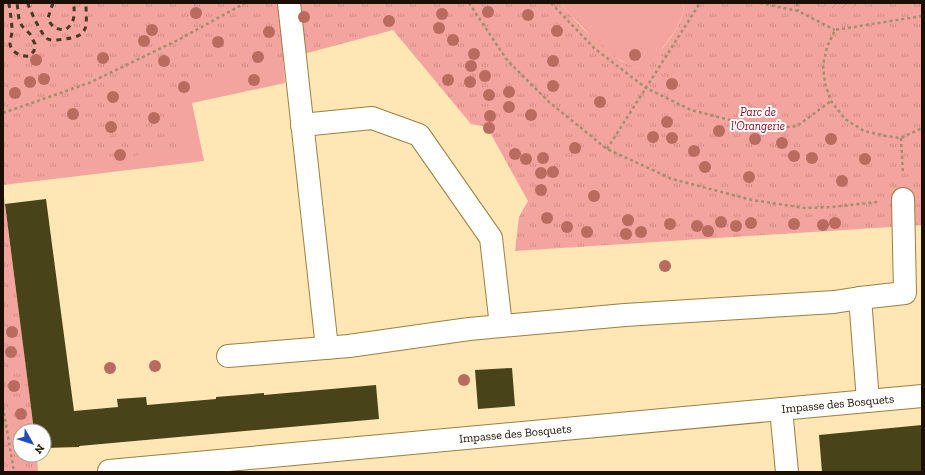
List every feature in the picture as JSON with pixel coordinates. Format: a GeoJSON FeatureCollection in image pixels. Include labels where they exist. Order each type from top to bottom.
{"type":"FeatureCollection","features":[{"type":"Feature","properties":{"kind":"street"},"geometry":{"type":"LineString","coordinates":[[289,3],[327,348]]}},
{"type":"Feature","properties":{"kind":"street"},"geometry":{"type":"LineString","coordinates":[[302,125],[372,118],[419,135],[491,238],[501,326]]}},
{"type":"Feature","properties":{"kind":"street"},"geometry":{"type":"LineString","coordinates":[[228,356],[348,346],[501,326],[625,315],[834,302],[905,293],[914,276],[904,199]]}},
{"type":"Feature","properties":{"kind":"street"},"geometry":{"type":"LineString","coordinates":[[860,298],[868,401]]}},
{"type":"Feature","properties":{"kind":"street","name":"Impasse des Bosquets"},"geometry":{"type":"LineString","coordinates":[[109,470],[922,396]]}},
{"type":"Feature","properties":{"kind":"street"},"geometry":{"type":"LineString","coordinates":[[781,409],[788,472]]}},
{"type":"Feature","properties":{"kind":"path"},"geometry":{"type":"LineString","coordinates":[[3,113],[89,83],[178,40],[245,3]]}},
{"type":"Feature","properties":{"kind":"path"},"geometry":{"type":"LineString","coordinates":[[469,3],[507,60],[549,102],[607,149],[672,179],[752,200],[805,208],[832,207],[904,199],[901,138]]}},
{"type":"Feature","properties":{"kind":"path"},"geometry":{"type":"LineString","coordinates":[[551,3],[594,48],[646,88],[691,110],[765,129],[797,126],[831,101]]}},
{"type":"Feature","properties":{"kind":"path"},"geometry":{"type":"LineString","coordinates":[[607,149],[700,3]]}},
{"type":"Feature","properties":{"kind":"path"},"geometry":{"type":"LineString","coordinates":[[760,3],[798,11],[835,30],[922,16]]}},
{"type":"Feature","properties":{"kind":"path"},"geometry":{"type":"LineString","coordinates":[[797,3],[798,11]]}},
{"type":"Feature","properties":{"kind":"path"},"geometry":{"type":"LineString","coordinates":[[835,30],[827,47],[823,65],[825,84],[831,101],[845,119],[864,131],[901,138],[922,128]]}},
{"type":"Feature","properties":{"kind":"path"},"geometry":{"type":"LineString","coordinates":[[3,407],[14,472]]}},
{"type":"Feature","properties":{"kind":"green space","name":"Parc de l'Orangerie"},"geometry":{"type":"Polygon","coordinates":[[[3,3],[560,3],[582,28],[621,61],[634,67],[642,68],[649,65],[672,36],[677,28],[683,12],[684,3],[922,3],[922,225],[515,251],[519,217],[528,201],[487,127],[471,124],[393,30],[177,88],[183,145],[3,185],[3,3]]]}},
{"type":"Feature","properties":{"kind":"green space"},"geometry":{"type":"Polygon","coordinates":[[[560,3],[684,3],[684,9],[675,31],[655,59],[643,68],[634,67],[623,62],[598,43],[560,3]]]}},
{"type":"Feature","properties":{"kind":"green space"},"geometry":{"type":"Polygon","coordinates":[[[818,3],[880,3],[857,7],[830,8],[818,3]]]}},
{"type":"Feature","properties":{"kind":"green space"},"geometry":{"type":"Polygon","coordinates":[[[280,15],[285,83],[192,103],[204,161],[3,185],[3,121],[280,15]]]}},
{"type":"Feature","properties":{"kind":"green space"},"geometry":{"type":"Polygon","coordinates":[[[3,189],[33,423],[12,423],[12,463],[37,463],[38,472],[3,472],[3,189]]]}},
{"type":"Feature","properties":{"kind":"building"},"geometry":{"type":"Polygon","coordinates":[[[46,199],[74,411],[118,407],[117,399],[146,397],[147,405],[216,399],[216,397],[264,393],[264,395],[376,385],[379,419],[79,447],[52,448],[52,423],[33,423],[5,204],[46,199]]]}},
{"type":"Feature","properties":{"kind":"building"},"geometry":{"type":"Polygon","coordinates":[[[512,368],[515,406],[478,409],[475,370],[512,368]]]}},
{"type":"Feature","properties":{"kind":"building"},"geometry":{"type":"Polygon","coordinates":[[[922,425],[922,472],[822,472],[819,435],[922,425]]]}},
{"type":"Feature","properties":{"kind":"railway"},"geometry":{"type":"LineString","coordinates":[[9,3],[12,28],[10,42],[11,47],[17,53],[23,56],[29,56],[34,51],[35,44],[30,34],[22,26],[19,19],[17,3]]}},
{"type":"Feature","properties":{"kind":"railway"},"geometry":{"type":"LineString","coordinates":[[28,3],[35,20],[45,37],[53,40],[72,38],[83,33],[86,24],[86,3]]}},
{"type":"Feature","properties":{"kind":"railway"},"geometry":{"type":"LineString","coordinates":[[53,3],[48,18],[49,21],[54,27],[65,30],[73,21],[74,3]]}}]}
